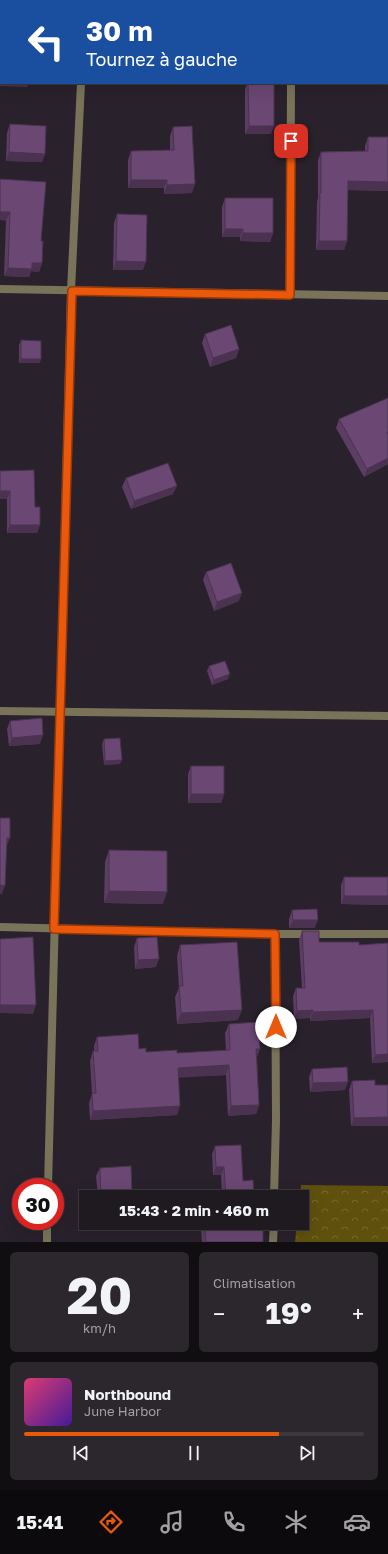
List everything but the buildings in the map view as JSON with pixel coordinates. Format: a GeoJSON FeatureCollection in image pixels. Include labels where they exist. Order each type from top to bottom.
{"type":"FeatureCollection","features":[{"type":"Feature","properties":{"kind":"street"},"geometry":{"type":"LineString","coordinates":[[48,1178],[72,291],[81,84]]}},
{"type":"Feature","properties":{"kind":"street"},"geometry":{"type":"LineString","coordinates":[[290,295],[291,84]]}},
{"type":"Feature","properties":{"kind":"street"},"geometry":{"type":"LineString","coordinates":[[0,289],[388,296]]}},
{"type":"Feature","properties":{"kind":"street"},"geometry":{"type":"LineString","coordinates":[[0,711],[388,716]]}},
{"type":"Feature","properties":{"kind":"street"},"geometry":{"type":"LineString","coordinates":[[0,927],[275,934],[388,934]]}},
{"type":"Feature","properties":{"kind":"street"},"geometry":{"type":"LineString","coordinates":[[274,1190],[276,1120],[275,934]]}},
{"type":"Feature","properties":{"kind":"street"},"geometry":{"type":"LineString","coordinates":[[47,1230],[47,1242]]}},
{"type":"Feature","properties":{"kind":"street"},"geometry":{"type":"LineString","coordinates":[[273,1242],[274,1230]]}},
{"type":"Feature","properties":{"kind":"green space"},"geometry":{"type":"Polygon","coordinates":[[[301,1185],[388,1186],[388,1242],[295,1242],[296,1230],[309,1230],[309,1190],[301,1190],[301,1185]]]}},
{"type":"Feature","properties":{"kind":"route"},"geometry":{"type":"LineString","coordinates":[[276,1027],[275,934],[54,929],[72,291],[290,295],[291,141]]}}]}
